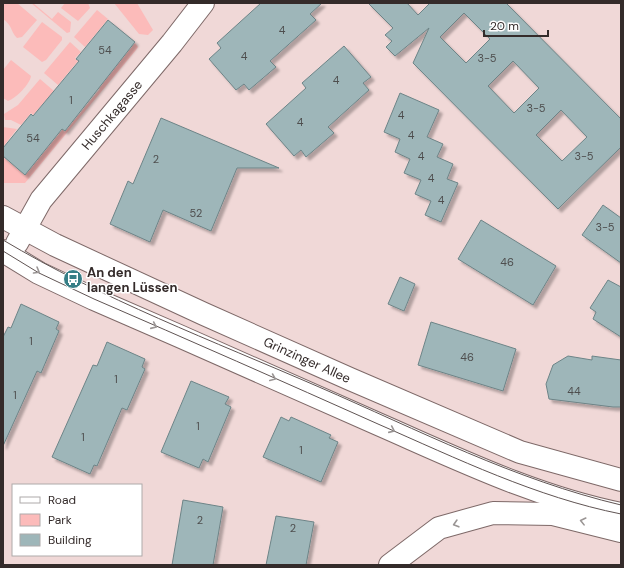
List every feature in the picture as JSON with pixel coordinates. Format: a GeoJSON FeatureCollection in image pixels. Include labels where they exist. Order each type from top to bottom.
{"type":"FeatureCollection","features":[{"type":"Feature","properties":{"kind":"street","name":"Huschkagasse"},"geometry":{"type":"LineString","coordinates":[[23,229],[41,200],[172,43],[203,3]]}},
{"type":"Feature","properties":{"kind":"street","name":"Grinzinger Allee"},"geometry":{"type":"LineString","coordinates":[[3,217],[23,229],[218,320],[520,452],[621,480]]}},
{"type":"Feature","properties":{"kind":"street"},"geometry":{"type":"LineString","coordinates":[[23,229],[5,257],[94,299],[494,474],[570,502],[621,514]]}},
{"type":"Feature","properties":{"kind":"street"},"geometry":{"type":"LineString","coordinates":[[390,565],[439,528],[493,512],[553,514],[621,531]]}},
{"type":"Feature","properties":{"kind":"green space"},"geometry":{"type":"Polygon","coordinates":[[[3,3],[17,3],[37,20],[22,37],[17,38],[3,19],[3,3]]]}},
{"type":"Feature","properties":{"kind":"green space"},"geometry":{"type":"Polygon","coordinates":[[[31,3],[33,3],[52,19],[58,12],[71,22],[70,32],[67,33],[31,3]]]}},
{"type":"Feature","properties":{"kind":"green space"},"geometry":{"type":"Polygon","coordinates":[[[65,3],[88,3],[90,8],[78,21],[61,8],[65,3]]]}},
{"type":"Feature","properties":{"kind":"green space"},"geometry":{"type":"Polygon","coordinates":[[[114,3],[137,3],[153,30],[148,35],[139,34],[114,3]]]}},
{"type":"Feature","properties":{"kind":"green space"},"geometry":{"type":"Polygon","coordinates":[[[97,10],[108,19],[85,47],[74,37],[97,10]]]}},
{"type":"Feature","properties":{"kind":"green space"},"geometry":{"type":"Polygon","coordinates":[[[42,22],[62,37],[62,40],[46,60],[42,62],[23,47],[42,22]]]}},
{"type":"Feature","properties":{"kind":"green space"},"geometry":{"type":"Polygon","coordinates":[[[70,42],[81,52],[75,58],[78,61],[58,85],[44,73],[70,42]]]}},
{"type":"Feature","properties":{"kind":"green space"},"geometry":{"type":"Polygon","coordinates":[[[135,43],[138,47],[136,50],[25,183],[3,183],[3,157],[25,175],[63,129],[65,131],[100,89],[98,87],[135,43]]]}},
{"type":"Feature","properties":{"kind":"green space"},"geometry":{"type":"Polygon","coordinates":[[[11,60],[31,76],[28,83],[22,90],[8,101],[3,98],[3,70],[11,60]]]}},
{"type":"Feature","properties":{"kind":"green space"},"geometry":{"type":"Polygon","coordinates":[[[40,79],[54,91],[33,115],[31,113],[21,125],[11,120],[5,120],[4,114],[18,105],[40,79]]]}},
{"type":"Feature","properties":{"kind":"green space"},"geometry":{"type":"Polygon","coordinates":[[[3,127],[17,129],[3,147],[3,127]]]}},
{"type":"Feature","properties":{"kind":"building"},"geometry":{"type":"Polygon","coordinates":[[[261,3],[322,3],[310,14],[316,20],[270,61],[276,67],[249,90],[244,84],[236,90],[209,59],[221,48],[217,43],[261,3]]]}},
{"type":"Feature","properties":{"kind":"building"},"geometry":{"type":"Polygon","coordinates":[[[368,3],[407,3],[418,15],[430,3],[506,3],[621,119],[621,147],[558,209],[413,63],[429,28],[395,56],[386,47],[392,41],[385,35],[393,28],[368,3]],[[464,13],[440,37],[466,63],[490,39],[464,13]],[[513,61],[488,86],[514,113],[539,88],[513,61]],[[561,110],[536,135],[562,161],[587,137],[561,110]]]}},
{"type":"Feature","properties":{"kind":"building"},"geometry":{"type":"Polygon","coordinates":[[[108,20],[135,42],[65,131],[62,129],[25,175],[3,156],[3,148],[31,114],[33,116],[79,61],[76,59],[108,20]]]}},
{"type":"Feature","properties":{"kind":"building"},"geometry":{"type":"Polygon","coordinates":[[[344,46],[371,77],[363,83],[369,90],[328,127],[334,133],[306,157],[301,150],[294,156],[266,124],[306,88],[302,83],[344,46]]]}},
{"type":"Feature","properties":{"kind":"building"},"geometry":{"type":"Polygon","coordinates":[[[400,93],[439,110],[427,137],[443,144],[437,157],[453,164],[447,179],[458,183],[441,222],[425,215],[431,201],[415,194],[421,180],[404,173],[410,159],[395,152],[400,139],[384,132],[400,93]]]}},
{"type":"Feature","properties":{"kind":"building"},"geometry":{"type":"Polygon","coordinates":[[[161,118],[279,168],[237,168],[211,231],[163,210],[150,242],[110,224],[128,181],[133,184],[161,118]]]}},
{"type":"Feature","properties":{"kind":"building"},"geometry":{"type":"Polygon","coordinates":[[[603,205],[621,218],[621,263],[582,235],[603,205]]]}},
{"type":"Feature","properties":{"kind":"building"},"geometry":{"type":"Polygon","coordinates":[[[481,220],[556,266],[533,305],[458,259],[481,220]]]}},
{"type":"Feature","properties":{"kind":"building"},"geometry":{"type":"Polygon","coordinates":[[[400,277],[415,284],[404,311],[388,304],[400,277]]]}},
{"type":"Feature","properties":{"kind":"building"},"geometry":{"type":"Polygon","coordinates":[[[608,280],[621,287],[621,337],[593,319],[596,312],[590,308],[608,280]]]}},
{"type":"Feature","properties":{"kind":"building"},"geometry":{"type":"Polygon","coordinates":[[[21,304],[59,322],[56,329],[59,331],[41,373],[37,371],[3,446],[3,337],[8,327],[11,328],[21,304]]]}},
{"type":"Feature","properties":{"kind":"building"},"geometry":{"type":"Polygon","coordinates":[[[431,322],[516,349],[503,391],[418,365],[431,322]]]}},
{"type":"Feature","properties":{"kind":"building"},"geometry":{"type":"Polygon","coordinates":[[[107,342],[145,359],[142,367],[145,369],[127,410],[122,408],[97,466],[94,465],[90,474],[52,457],[93,365],[97,366],[107,342]]]}},
{"type":"Feature","properties":{"kind":"building"},"geometry":{"type":"Polygon","coordinates":[[[568,356],[592,360],[592,356],[621,360],[621,407],[549,399],[546,384],[553,365],[568,356]]]}},
{"type":"Feature","properties":{"kind":"building"},"geometry":{"type":"Polygon","coordinates":[[[191,381],[229,397],[225,404],[231,407],[208,462],[203,459],[199,468],[161,452],[191,381]]]}},
{"type":"Feature","properties":{"kind":"building"},"geometry":{"type":"Polygon","coordinates":[[[281,417],[289,421],[291,417],[331,435],[329,438],[338,442],[321,482],[263,457],[281,417]]]}},
{"type":"Feature","properties":{"kind":"building"},"geometry":{"type":"Polygon","coordinates":[[[183,500],[223,507],[213,565],[172,565],[183,500]]]}},
{"type":"Feature","properties":{"kind":"building"},"geometry":{"type":"Polygon","coordinates":[[[276,516],[314,522],[306,565],[266,565],[276,516]]]}},
{"type":"Feature","properties":{"kind":"tram line"},"geometry":{"type":"LineString","coordinates":[[3,240],[79,281],[158,318],[319,387],[467,453],[543,482],[582,495],[621,505]]}},
{"type":"Feature","properties":{"kind":"tram line"},"geometry":{"type":"LineString","coordinates":[[3,251],[39,273],[94,299],[498,476],[558,498],[621,514]]}},
{"type":"Feature","properties":{"kind":"place","name":"An den langen Lüssen"},"geometry":{"type":"Point","coordinates":[73,279]}}]}
